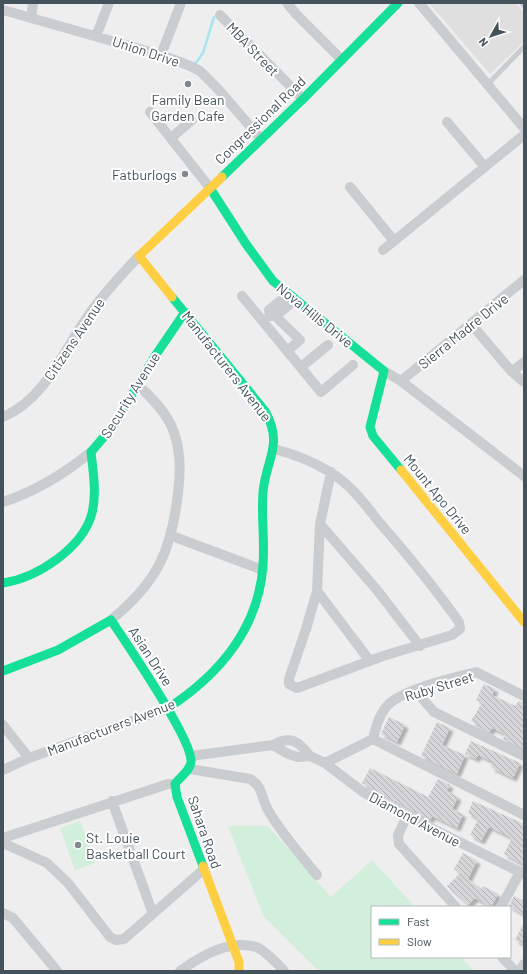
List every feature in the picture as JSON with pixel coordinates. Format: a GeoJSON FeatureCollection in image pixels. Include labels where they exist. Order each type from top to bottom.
{"type":"FeatureCollection","features":[{"type":"Feature","properties":{"kind":"main road","name":"Congressional Road"},"geometry":{"type":"LineString","coordinates":[[139,256],[303,99],[398,3]]}},
{"type":"Feature","properties":{"kind":"main road","name":"Nova Hills Drive"},"geometry":{"type":"LineString","coordinates":[[210,188],[259,264],[273,281],[292,298],[384,371]]}},
{"type":"Feature","properties":{"kind":"main road","name":"Manufacturers Avenue"},"geometry":{"type":"LineString","coordinates":[[139,256],[271,419],[275,429],[274,449],[263,492],[265,542],[263,570],[253,611],[243,633],[230,654],[215,673],[199,687],[168,708]]}},
{"type":"Feature","properties":{"kind":"main road","name":"Security Avenue"},"geometry":{"type":"LineString","coordinates":[[91,452],[108,434],[185,312]]}},
{"type":"Feature","properties":{"kind":"main road","name":"Mount Apo Drive"},"geometry":{"type":"LineString","coordinates":[[384,371],[370,427],[373,436],[524,622]]}},
{"type":"Feature","properties":{"kind":"main road"},"geometry":{"type":"LineString","coordinates":[[3,583],[27,577],[49,566],[68,549],[81,533],[92,515],[94,500],[91,452]]}},
{"type":"Feature","properties":{"kind":"main road"},"geometry":{"type":"LineString","coordinates":[[3,671],[64,648],[111,620]]}},
{"type":"Feature","properties":{"kind":"main road","name":"Asian Drive"},"geometry":{"type":"LineString","coordinates":[[111,620],[168,708]]}},
{"type":"Feature","properties":{"kind":"main road"},"geometry":{"type":"LineString","coordinates":[[168,708],[190,756],[192,764],[190,769]]}},
{"type":"Feature","properties":{"kind":"main road","name":"Sahara Road"},"geometry":{"type":"LineString","coordinates":[[190,769],[175,784],[178,797],[203,870],[238,962],[239,971]]}},
{"type":"Feature","properties":{"kind":"street"},"geometry":{"type":"LineString","coordinates":[[31,18],[33,3]]}},
{"type":"Feature","properties":{"kind":"street"},"geometry":{"type":"LineString","coordinates":[[96,36],[108,3]]}},
{"type":"Feature","properties":{"kind":"street"},"geometry":{"type":"LineString","coordinates":[[161,55],[181,3]]}},
{"type":"Feature","properties":{"kind":"street"},"geometry":{"type":"LineString","coordinates":[[287,3],[342,60]]}},
{"type":"Feature","properties":{"kind":"street"},"geometry":{"type":"LineString","coordinates":[[419,3],[524,128]]}},
{"type":"Feature","properties":{"kind":"street","name":"Union Drive"},"geometry":{"type":"LineString","coordinates":[[3,10],[161,55],[200,71],[218,89],[261,139]]}},
{"type":"Feature","properties":{"kind":"street","name":"MBA Street"},"geometry":{"type":"LineString","coordinates":[[220,15],[303,99]]}},
{"type":"Feature","properties":{"kind":"street","name":"Nova Hills Drive"},"geometry":{"type":"LineString","coordinates":[[150,112],[210,188]]}},
{"type":"Feature","properties":{"kind":"street"},"geometry":{"type":"LineString","coordinates":[[171,138],[192,120]]}},
{"type":"Feature","properties":{"kind":"street"},"geometry":{"type":"LineString","coordinates":[[447,122],[485,167]]}},
{"type":"Feature","properties":{"kind":"street"},"geometry":{"type":"LineString","coordinates":[[383,250],[524,135]]}},
{"type":"Feature","properties":{"kind":"street"},"geometry":{"type":"LineString","coordinates":[[350,187],[394,241]]}},
{"type":"Feature","properties":{"kind":"street","name":"Citizens Avenue"},"geometry":{"type":"LineString","coordinates":[[3,417],[26,404],[38,392],[91,312],[139,256]]}},
{"type":"Feature","properties":{"kind":"street","name":"Sierra Madre Drive"},"geometry":{"type":"LineString","coordinates":[[401,381],[524,280]]}},
{"type":"Feature","properties":{"kind":"street"},"geometry":{"type":"LineString","coordinates":[[242,296],[300,340],[287,351]]}},
{"type":"Feature","properties":{"kind":"street"},"geometry":{"type":"LineString","coordinates":[[269,316],[292,298]]}},
{"type":"Feature","properties":{"kind":"street"},"geometry":{"type":"LineString","coordinates":[[269,316],[287,351],[321,392],[353,365]]}},
{"type":"Feature","properties":{"kind":"street"},"geometry":{"type":"LineString","coordinates":[[472,324],[512,372],[524,382]]}},
{"type":"Feature","properties":{"kind":"street"},"geometry":{"type":"LineString","coordinates":[[301,367],[328,345]]}},
{"type":"Feature","properties":{"kind":"street"},"geometry":{"type":"LineString","coordinates":[[512,372],[524,362]]}},
{"type":"Feature","properties":{"kind":"street","name":"Nova Hills Drive"},"geometry":{"type":"LineString","coordinates":[[384,371],[401,381],[524,476]]}},
{"type":"Feature","properties":{"kind":"street"},"geometry":{"type":"LineString","coordinates":[[111,620],[138,596],[149,582],[165,555],[172,536],[180,465],[178,446],[171,426],[160,409],[138,385]]}},
{"type":"Feature","properties":{"kind":"street"},"geometry":{"type":"LineString","coordinates":[[274,449],[297,455],[331,472],[368,508],[398,544],[459,622],[460,629],[452,635],[370,661],[297,688],[289,684],[289,679],[317,591],[320,524],[331,472]]}},
{"type":"Feature","properties":{"kind":"street","name":"Security Avenue"},"geometry":{"type":"LineString","coordinates":[[3,502],[41,487],[62,475],[91,452]]}},
{"type":"Feature","properties":{"kind":"street"},"geometry":{"type":"LineString","coordinates":[[320,524],[377,590],[420,646]]}},
{"type":"Feature","properties":{"kind":"street"},"geometry":{"type":"LineString","coordinates":[[172,536],[263,570]]}},
{"type":"Feature","properties":{"kind":"street"},"geometry":{"type":"LineString","coordinates":[[317,591],[370,661]]}},
{"type":"Feature","properties":{"kind":"street","name":"Ruby Street"},"geometry":{"type":"LineString","coordinates":[[373,739],[378,721],[388,705],[415,690],[476,672],[524,696]]}},
{"type":"Feature","properties":{"kind":"street"},"geometry":{"type":"LineString","coordinates":[[415,690],[434,712],[524,756]]}},
{"type":"Feature","properties":{"kind":"street","name":"Manufacturers Avenue"},"geometry":{"type":"LineString","coordinates":[[3,770],[29,758],[168,708]]}},
{"type":"Feature","properties":{"kind":"street"},"geometry":{"type":"LineString","coordinates":[[3,725],[29,758]]}},
{"type":"Feature","properties":{"kind":"street"},"geometry":{"type":"LineString","coordinates":[[325,763],[373,739],[524,815]]}},
{"type":"Feature","properties":{"kind":"street","name":"Diamond Avenue"},"geometry":{"type":"LineString","coordinates":[[190,756],[273,745],[288,754],[298,757],[310,756],[325,763],[363,792],[407,816],[522,873]]}},
{"type":"Feature","properties":{"kind":"street"},"geometry":{"type":"LineString","coordinates":[[190,769],[250,779],[256,782],[260,787],[267,809],[282,831],[317,875]]}},
{"type":"Feature","properties":{"kind":"street"},"geometry":{"type":"LineString","coordinates":[[3,838],[112,801],[168,784],[175,784]]}},
{"type":"Feature","properties":{"kind":"street"},"geometry":{"type":"LineString","coordinates":[[112,801],[152,914]]}},
{"type":"Feature","properties":{"kind":"street"},"geometry":{"type":"LineString","coordinates":[[407,816],[398,835],[399,844],[455,906]]}},
{"type":"Feature","properties":{"kind":"street"},"geometry":{"type":"LineString","coordinates":[[3,843],[47,863],[68,883],[110,937],[116,940],[124,939],[203,870]]}},
{"type":"Feature","properties":{"kind":"street"},"geometry":{"type":"LineString","coordinates":[[502,906],[522,873]]}},
{"type":"Feature","properties":{"kind":"street"},"geometry":{"type":"LineString","coordinates":[[3,913],[12,918],[57,971]]}},
{"type":"Feature","properties":{"kind":"street"},"geometry":{"type":"LineString","coordinates":[[180,971],[194,961],[232,945],[257,947],[284,971]]}},
{"type":"Feature","properties":{"kind":"street"},"geometry":{"type":"LineString","coordinates":[[503,958],[515,971]]}},
{"type":"Feature","properties":{"kind":"street"},"geometry":{"type":"LineString","coordinates":[[520,971],[524,964]]}},
{"type":"Feature","properties":{"kind":"lane"},"geometry":{"type":"LineString","coordinates":[[488,84],[524,47]]}},
{"type":"Feature","properties":{"kind":"shaded area"},"geometry":{"type":"Polygon","coordinates":[[[429,3],[516,3],[524,13],[524,42],[490,74],[429,3]]]}},
{"type":"Feature","properties":{"kind":"green space","name":"St. Louie Basketball Court"},"geometry":{"type":"Polygon","coordinates":[[[80,821],[95,863],[75,870],[60,828],[80,821]]]}},
{"type":"Feature","properties":{"kind":"green space"},"geometry":{"type":"Polygon","coordinates":[[[228,826],[268,826],[331,897],[372,860],[414,906],[371,906],[371,958],[462,958],[474,971],[319,971],[264,917],[228,826]]]}},
{"type":"Feature","properties":{"kind":"building"},"geometry":{"type":"Polygon","coordinates":[[[484,684],[495,689],[492,695],[515,706],[519,701],[524,703],[524,749],[503,739],[505,734],[492,728],[490,732],[471,721],[482,703],[476,700],[484,684]]]}},
{"type":"Feature","properties":{"kind":"building"},"geometry":{"type":"Polygon","coordinates":[[[389,717],[405,725],[397,742],[381,734],[389,717]]]}},
{"type":"Feature","properties":{"kind":"building"},"geometry":{"type":"Polygon","coordinates":[[[437,722],[450,728],[442,745],[465,755],[457,774],[421,756],[437,722]]]}},
{"type":"Feature","properties":{"kind":"building"},"geometry":{"type":"Polygon","coordinates":[[[471,741],[520,763],[513,778],[492,768],[491,761],[478,755],[476,759],[465,754],[471,741]]]}},
{"type":"Feature","properties":{"kind":"building"},"geometry":{"type":"Polygon","coordinates":[[[370,768],[428,797],[438,779],[450,785],[447,791],[458,797],[452,809],[463,814],[457,828],[432,816],[430,820],[362,783],[370,768]]]}},
{"type":"Feature","properties":{"kind":"building"},"geometry":{"type":"Polygon","coordinates":[[[473,801],[524,824],[524,865],[504,854],[512,838],[489,827],[481,841],[470,835],[478,819],[468,813],[473,801]]]}},
{"type":"Feature","properties":{"kind":"building"},"geometry":{"type":"Polygon","coordinates":[[[463,853],[477,861],[468,879],[481,889],[483,886],[498,894],[492,906],[475,898],[468,905],[447,886],[460,873],[454,869],[463,853]]]}},
{"type":"Feature","properties":{"kind":"building"},"geometry":{"type":"Polygon","coordinates":[[[514,896],[524,901],[524,915],[511,906],[509,906],[514,896]]]}},
{"type":"Feature","properties":{"kind":"building"},"geometry":{"type":"Polygon","coordinates":[[[524,922],[524,945],[515,940],[524,922]]]}},
{"type":"Feature","properties":{"kind":"waterway"},"geometry":{"type":"LineString","coordinates":[[195,64],[203,53],[214,17]]}},
{"type":"Feature","properties":{"kind":"traffic: fast"},"geometry":{"type":"LineString","coordinates":[[222,177],[303,99],[398,3]]}},
{"type":"Feature","properties":{"kind":"traffic: fast"},"geometry":{"type":"LineString","coordinates":[[210,188],[246,244],[273,281],[384,371],[370,427],[373,436],[401,470]]}},
{"type":"Feature","properties":{"kind":"traffic: fast"},"geometry":{"type":"LineString","coordinates":[[168,708],[204,681],[219,665],[233,648],[245,629],[254,609],[260,588],[263,565],[263,492],[274,443],[273,433],[265,411],[172,297]]}},
{"type":"Feature","properties":{"kind":"traffic: fast"},"geometry":{"type":"LineString","coordinates":[[3,583],[30,575],[44,568],[69,549],[79,538],[87,526],[92,513],[94,482],[91,452],[114,425],[155,356],[185,312]]}},
{"type":"Feature","properties":{"kind":"traffic: fast"},"geometry":{"type":"LineString","coordinates":[[3,671],[58,650],[111,620],[171,713],[189,751],[191,762],[190,765],[187,771],[175,784],[177,797],[203,866]]}},
{"type":"Feature","properties":{"kind":"traffic: slow"},"geometry":{"type":"LineString","coordinates":[[172,297],[139,256],[222,177]]}},
{"type":"Feature","properties":{"kind":"traffic: slow"},"geometry":{"type":"LineString","coordinates":[[401,470],[524,622]]}},
{"type":"Feature","properties":{"kind":"traffic: slow"},"geometry":{"type":"LineString","coordinates":[[203,866],[239,962],[239,971]]}},
{"type":"Feature","properties":{"kind":"place","name":"Family Bean Garden Cafe"},"geometry":{"type":"Point","coordinates":[188,84]}},
{"type":"Feature","properties":{"kind":"place","name":"Fatburlogs"},"geometry":{"type":"Point","coordinates":[185,174]}},
{"type":"Feature","properties":{"kind":"place","name":"St. Louie Basketball Court"},"geometry":{"type":"Point","coordinates":[78,845]}}]}
